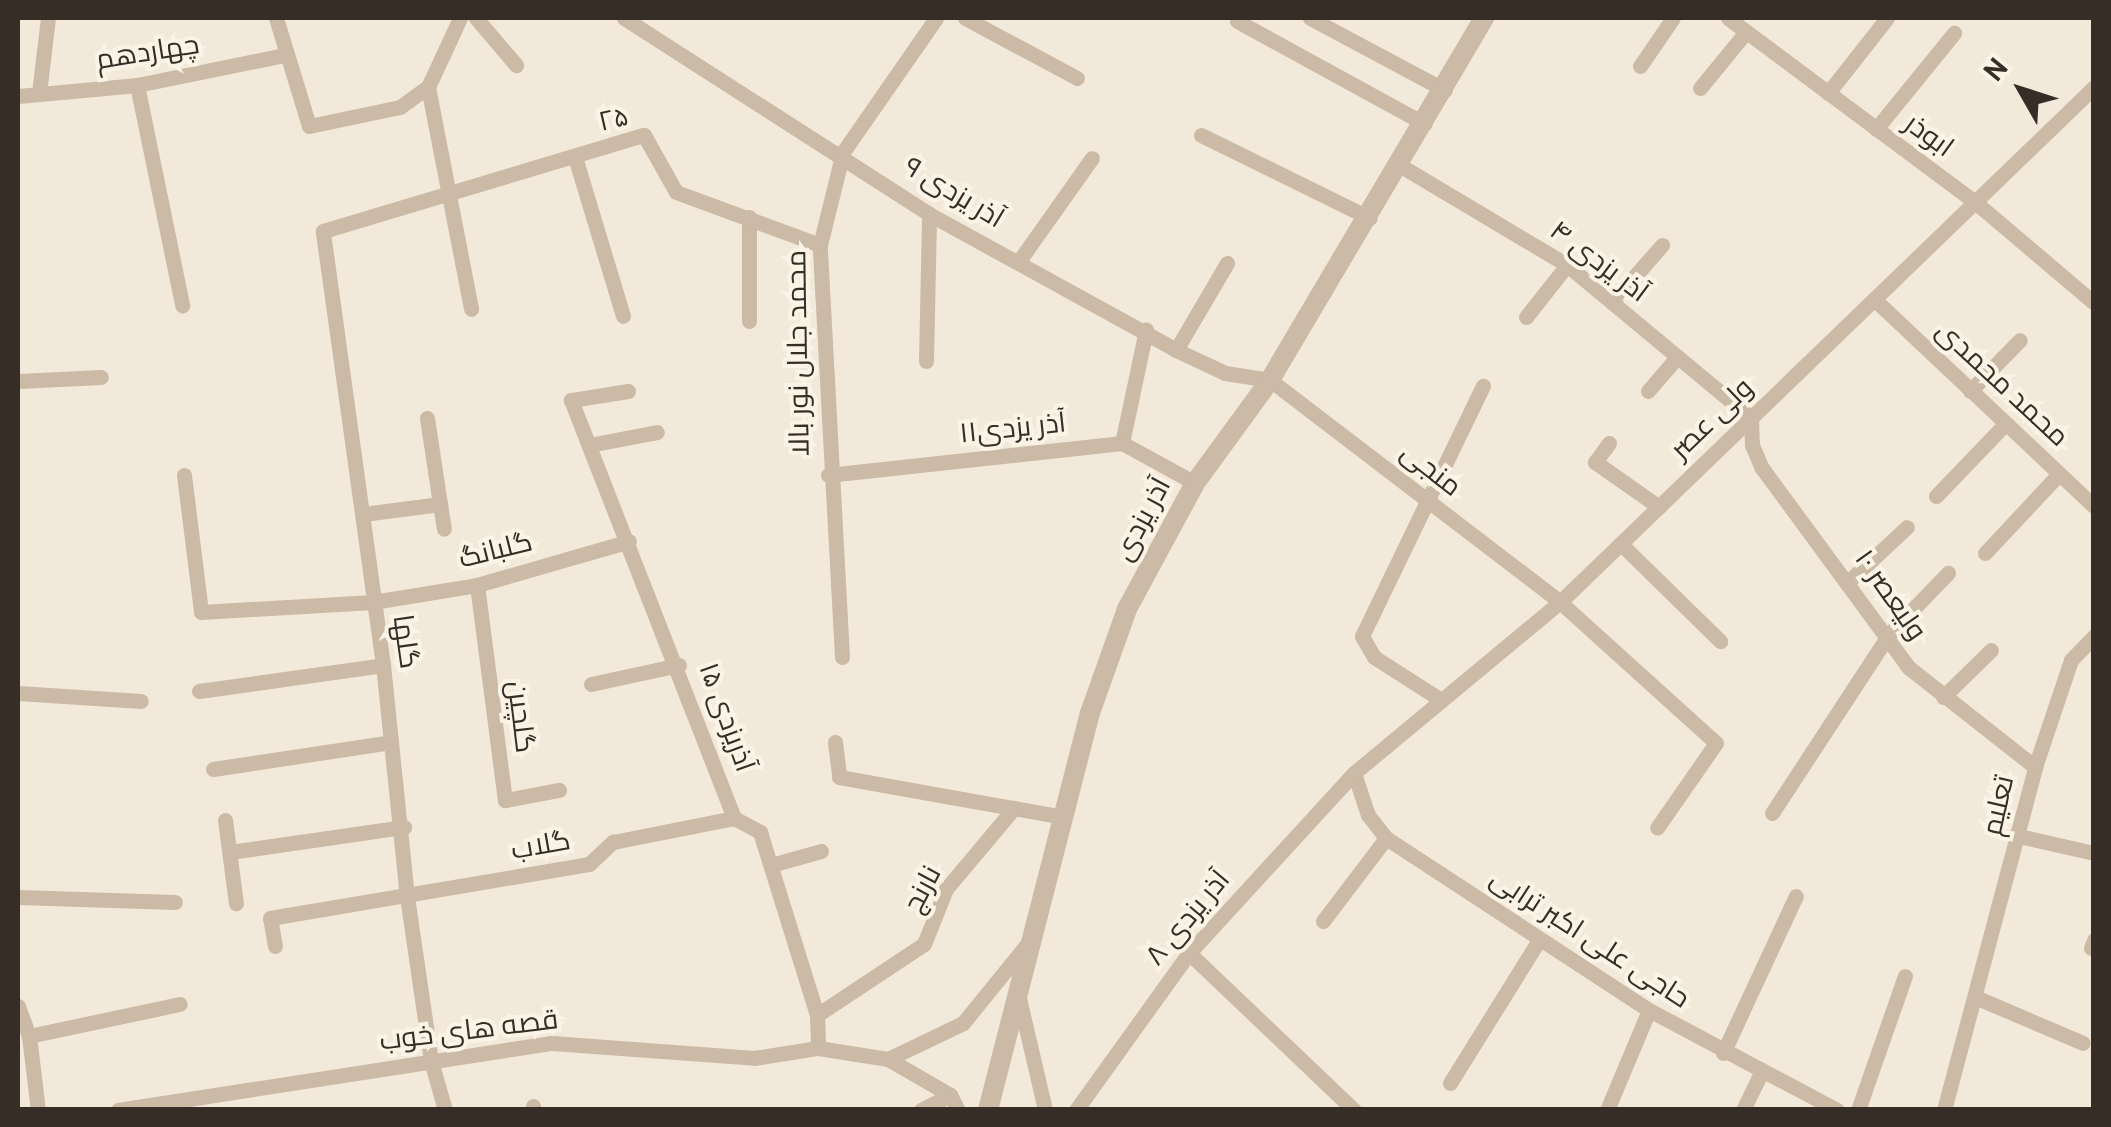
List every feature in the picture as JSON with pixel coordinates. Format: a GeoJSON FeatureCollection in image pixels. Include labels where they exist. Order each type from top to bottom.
{"type":"FeatureCollection","features":[{"type":"Feature","properties":{"kind":"street"},"geometry":{"type":"LineString","coordinates":[[39,93],[48,18]]}},
{"type":"Feature","properties":{"kind":"street"},"geometry":{"type":"LineString","coordinates":[[276,18],[309,126],[400,107],[428,88],[460,18]]}},
{"type":"Feature","properties":{"kind":"street"},"geometry":{"type":"LineString","coordinates":[[476,18],[516,65]]}},
{"type":"Feature","properties":{"kind":"street","name":"آذر یزدی ۹"},"geometry":{"type":"LineString","coordinates":[[624,18],[843,152],[929,214],[1225,374],[1270,380]]}},
{"type":"Feature","properties":{"kind":"street","name":"محمد جلال نور بالا"},"geometry":{"type":"LineString","coordinates":[[842,658],[828,474],[820,245],[843,152],[936,18]]}},
{"type":"Feature","properties":{"kind":"street"},"geometry":{"type":"LineString","coordinates":[[964,18],[1077,78]]}},
{"type":"Feature","properties":{"kind":"street"},"geometry":{"type":"LineString","coordinates":[[1310,18],[1445,90]]}},
{"type":"Feature","properties":{"kind":"street","name":"آذر یزدی"},"geometry":{"type":"LineString","coordinates":[[989,1109],[1090,712],[1127,610],[1194,483],[1270,380],[1401,166],[1484,18]]}},
{"type":"Feature","properties":{"kind":"street"},"geometry":{"type":"LineString","coordinates":[[1640,66],[1673,18]]}},
{"type":"Feature","properties":{"kind":"street","name":"ابوذر"},"geometry":{"type":"LineString","coordinates":[[1728,18],[1975,202],[2094,304]]}},
{"type":"Feature","properties":{"kind":"street"},"geometry":{"type":"LineString","coordinates":[[1828,93],[1886,18]]}},
{"type":"Feature","properties":{"kind":"street"},"geometry":{"type":"LineString","coordinates":[[1237,22],[1425,124]]}},
{"type":"Feature","properties":{"kind":"street"},"geometry":{"type":"LineString","coordinates":[[1700,88],[1746,32]]}},
{"type":"Feature","properties":{"kind":"street"},"geometry":{"type":"LineString","coordinates":[[1876,129],[1954,34]]}},
{"type":"Feature","properties":{"kind":"street","name":"چهاردهم"},"geometry":{"type":"LineString","coordinates":[[18,96],[137,85],[285,55]]}},
{"type":"Feature","properties":{"kind":"street"},"geometry":{"type":"LineString","coordinates":[[137,85],[182,305]]}},
{"type":"Feature","properties":{"kind":"street","name":"ولی عصر"},"geometry":{"type":"LineString","coordinates":[[1354,773],[1438,698],[1560,602],[2094,87]]}},
{"type":"Feature","properties":{"kind":"street"},"geometry":{"type":"LineString","coordinates":[[428,88],[446,198],[471,309]]}},
{"type":"Feature","properties":{"kind":"street"},"geometry":{"type":"LineString","coordinates":[[1201,135],[1370,218]]}},
{"type":"Feature","properties":{"kind":"street","name":"۲۵"},"geometry":{"type":"LineString","coordinates":[[323,231],[446,198],[644,136],[676,192],[820,245]]}},
{"type":"Feature","properties":{"kind":"street"},"geometry":{"type":"LineString","coordinates":[[575,157],[623,316]]}},
{"type":"Feature","properties":{"kind":"street"},"geometry":{"type":"LineString","coordinates":[[1019,261],[1092,158]]}},
{"type":"Feature","properties":{"kind":"street","name":"۴ آذر یزدی"},"geometry":{"type":"LineString","coordinates":[[1401,166],[1567,265],[1752,418]]}},
{"type":"Feature","properties":{"kind":"street"},"geometry":{"type":"LineString","coordinates":[[926,361],[929,214]]}},
{"type":"Feature","properties":{"kind":"street"},"geometry":{"type":"LineString","coordinates":[[748,321],[749,217]]}},
{"type":"Feature","properties":{"kind":"street","name":"گلها"},"geometry":{"type":"LineString","coordinates":[[323,231],[384,665],[404,828],[407,897],[430,1061],[445,1110]]}},
{"type":"Feature","properties":{"kind":"street"},"geometry":{"type":"LineString","coordinates":[[1612,302],[1662,245]]}},
{"type":"Feature","properties":{"kind":"street"},"geometry":{"type":"LineString","coordinates":[[1176,350],[1227,263]]}},
{"type":"Feature","properties":{"kind":"street"},"geometry":{"type":"LineString","coordinates":[[1526,317],[1567,265]]}},
{"type":"Feature","properties":{"kind":"street","name":"محمد محمدی"},"geometry":{"type":"LineString","coordinates":[[1874,299],[2094,506]]}},
{"type":"Feature","properties":{"kind":"street"},"geometry":{"type":"LineString","coordinates":[[1146,330],[1122,443],[1194,483]]}},
{"type":"Feature","properties":{"kind":"street"},"geometry":{"type":"LineString","coordinates":[[1970,391],[2020,340]]}},
{"type":"Feature","properties":{"kind":"street"},"geometry":{"type":"LineString","coordinates":[[1648,391],[1678,356]]}},
{"type":"Feature","properties":{"kind":"street"},"geometry":{"type":"LineString","coordinates":[[18,381],[101,377]]}},
{"type":"Feature","properties":{"kind":"street","name":"منجی"},"geometry":{"type":"LineString","coordinates":[[1270,380],[1560,602],[1716,744],[1656,828]]}},
{"type":"Feature","properties":{"kind":"street"},"geometry":{"type":"LineString","coordinates":[[1438,698],[1374,657],[1362,636],[1483,386]]}},
{"type":"Feature","properties":{"kind":"street","name":"۱۵ آذریزدی"},"geometry":{"type":"LineString","coordinates":[[628,391],[572,400],[679,665],[734,818],[760,832],[817,1015],[818,1048]]}},
{"type":"Feature","properties":{"kind":"street"},"geometry":{"type":"LineString","coordinates":[[427,418],[444,529]]}},
{"type":"Feature","properties":{"kind":"street","name":"۱۰ ولیعصر"},"geometry":{"type":"LineString","coordinates":[[1752,418],[1752,445],[1762,468],[1889,634],[1908,667],[2034,767]]}},
{"type":"Feature","properties":{"kind":"street"},"geometry":{"type":"LineString","coordinates":[[1936,496],[2006,424]]}},
{"type":"Feature","properties":{"kind":"street"},"geometry":{"type":"LineString","coordinates":[[589,445],[657,432]]}},
{"type":"Feature","properties":{"kind":"street","name":"آذر یزدی۱۱"},"geometry":{"type":"LineString","coordinates":[[828,474],[1122,443]]}},
{"type":"Feature","properties":{"kind":"street"},"geometry":{"type":"LineString","coordinates":[[1609,443],[1595,462],[1659,507]]}},
{"type":"Feature","properties":{"kind":"street"},"geometry":{"type":"LineString","coordinates":[[1985,553],[2059,474]]}},
{"type":"Feature","properties":{"kind":"street","name":"گلبانگ"},"geometry":{"type":"LineString","coordinates":[[184,476],[201,612],[373,602],[476,585],[629,541]]}},
{"type":"Feature","properties":{"kind":"street"},"geometry":{"type":"LineString","coordinates":[[364,514],[440,504]]}},
{"type":"Feature","properties":{"kind":"street"},"geometry":{"type":"LineString","coordinates":[[1849,581],[1907,527]]}},
{"type":"Feature","properties":{"kind":"street"},"geometry":{"type":"LineString","coordinates":[[1621,544],[1720,640]]}},
{"type":"Feature","properties":{"kind":"street"},"geometry":{"type":"LineString","coordinates":[[1772,813],[1889,634],[1948,574]]}},
{"type":"Feature","properties":{"kind":"street","name":"گلچین"},"geometry":{"type":"LineString","coordinates":[[476,585],[505,800],[559,790]]}},
{"type":"Feature","properties":{"kind":"street","name":"تعلیم"},"geometry":{"type":"LineString","coordinates":[[1944,1110],[2019,836],[2034,767],[2071,660],[2094,636]]}},
{"type":"Feature","properties":{"kind":"street"},"geometry":{"type":"LineString","coordinates":[[1943,698],[1991,650]]}},
{"type":"Feature","properties":{"kind":"street"},"geometry":{"type":"LineString","coordinates":[[199,690],[384,665]]}},
{"type":"Feature","properties":{"kind":"street"},"geometry":{"type":"LineString","coordinates":[[591,684],[679,665]]}},
{"type":"Feature","properties":{"kind":"street"},"geometry":{"type":"LineString","coordinates":[[18,694],[141,701]]}},
{"type":"Feature","properties":{"kind":"street"},"geometry":{"type":"LineString","coordinates":[[214,769],[391,742]]}},
{"type":"Feature","properties":{"kind":"street"},"geometry":{"type":"LineString","coordinates":[[835,742],[839,778],[1063,816]]}},
{"type":"Feature","properties":{"kind":"street","name":"حاجی علی اکبر ترابی"},"geometry":{"type":"LineString","coordinates":[[1354,773],[1368,814],[1386,838],[1649,1010],[1762,1074],[1836,1110]]}},
{"type":"Feature","properties":{"kind":"street","name":"۸ آذر یزدی"},"geometry":{"type":"LineString","coordinates":[[1076,1110],[1189,953],[1354,773]]}},
{"type":"Feature","properties":{"kind":"street","name":"نارنج"},"geometry":{"type":"LineString","coordinates":[[817,1015],[924,944],[946,889],[1014,808]]}},
{"type":"Feature","properties":{"kind":"street","name":"گلاب"},"geometry":{"type":"LineString","coordinates":[[275,946],[270,918],[589,864],[613,842],[734,818]]}},
{"type":"Feature","properties":{"kind":"street"},"geometry":{"type":"LineString","coordinates":[[225,820],[236,903]]}},
{"type":"Feature","properties":{"kind":"street"},"geometry":{"type":"LineString","coordinates":[[230,852],[404,828]]}},
{"type":"Feature","properties":{"kind":"street"},"geometry":{"type":"LineString","coordinates":[[2019,836],[2094,853]]}},
{"type":"Feature","properties":{"kind":"street"},"geometry":{"type":"LineString","coordinates":[[1323,921],[1386,838]]}},
{"type":"Feature","properties":{"kind":"street"},"geometry":{"type":"LineString","coordinates":[[771,865],[821,851]]}},
{"type":"Feature","properties":{"kind":"street"},"geometry":{"type":"LineString","coordinates":[[1723,1053],[1796,896]]}},
{"type":"Feature","properties":{"kind":"street"},"geometry":{"type":"LineString","coordinates":[[18,897],[175,902]]}},
{"type":"Feature","properties":{"kind":"street"},"geometry":{"type":"LineString","coordinates":[[888,1059],[964,1023],[1032,938]]}},
{"type":"Feature","properties":{"kind":"street"},"geometry":{"type":"LineString","coordinates":[[1450,1083],[1539,940]]}},
{"type":"Feature","properties":{"kind":"street"},"geometry":{"type":"LineString","coordinates":[[1189,953],[1354,1110]]}},
{"type":"Feature","properties":{"kind":"street"},"geometry":{"type":"LineString","coordinates":[[1858,1110],[1904,976]]}},
{"type":"Feature","properties":{"kind":"street"},"geometry":{"type":"LineString","coordinates":[[1018,998],[1045,1110]]}},
{"type":"Feature","properties":{"kind":"street"},"geometry":{"type":"LineString","coordinates":[[1974,998],[2083,1043]]}},
{"type":"Feature","properties":{"kind":"street"},"geometry":{"type":"LineString","coordinates":[[29,1036],[180,1004]]}},
{"type":"Feature","properties":{"kind":"street"},"geometry":{"type":"LineString","coordinates":[[18,1006],[29,1036],[24,1076],[38,1110]]}},
{"type":"Feature","properties":{"kind":"street"},"geometry":{"type":"LineString","coordinates":[[1608,1110],[1649,1010]]}},
{"type":"Feature","properties":{"kind":"street","name":"قصه های خوب"},"geometry":{"type":"LineString","coordinates":[[118,1110],[215,1102],[430,1061],[552,1043],[754,1058],[818,1048],[888,1059],[954,1102]]}},
{"type":"Feature","properties":{"kind":"street"},"geometry":{"type":"LineString","coordinates":[[1743,1110],[1762,1074]]}},
{"type":"Feature","properties":{"kind":"street"},"geometry":{"type":"LineString","coordinates":[[921,1110],[954,1102]]}}]}
